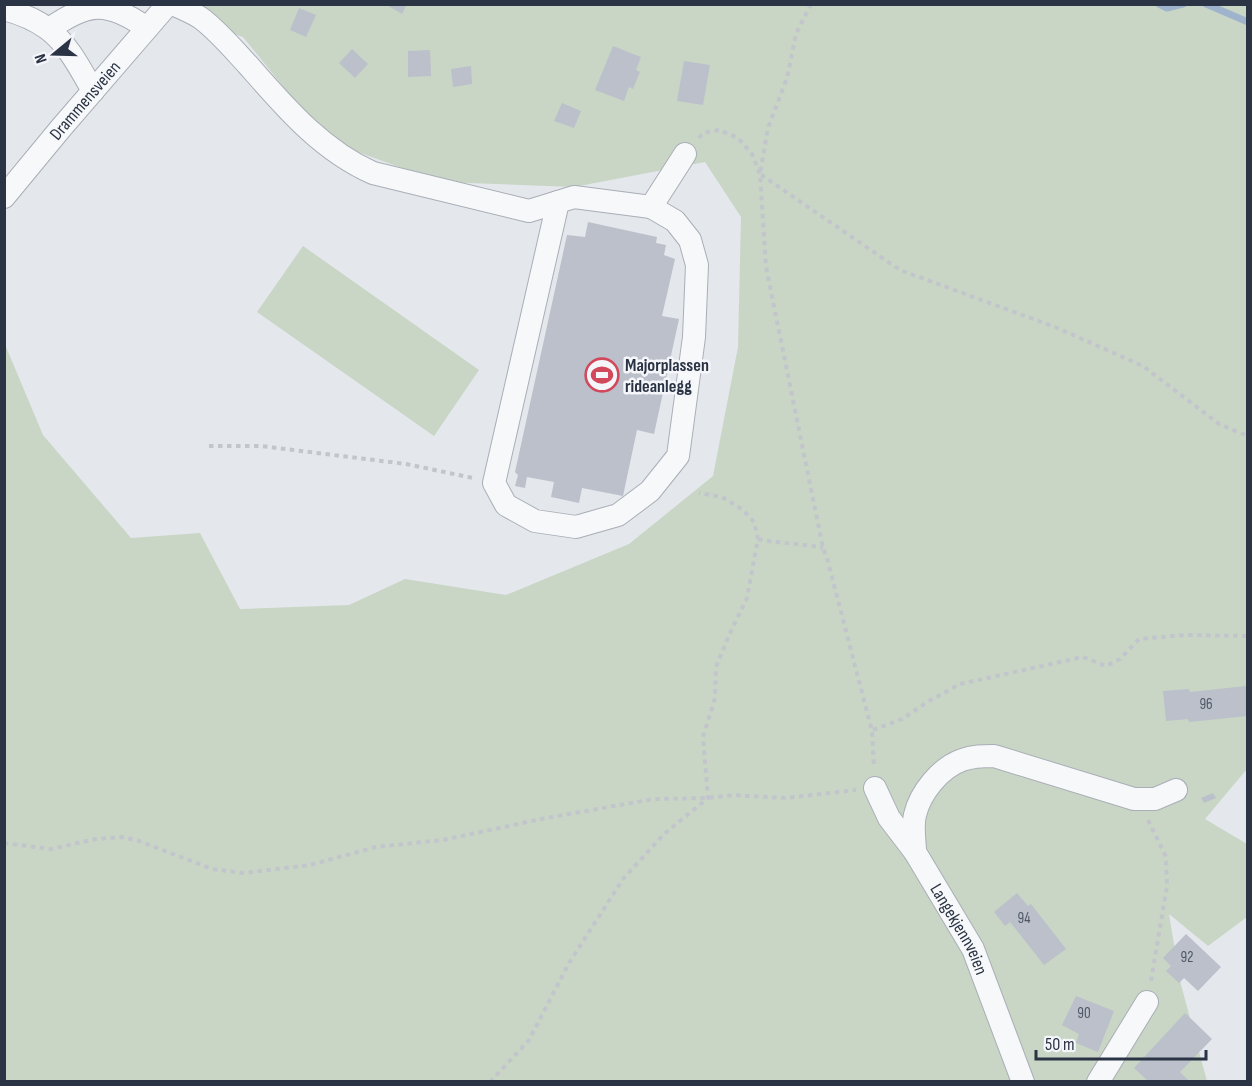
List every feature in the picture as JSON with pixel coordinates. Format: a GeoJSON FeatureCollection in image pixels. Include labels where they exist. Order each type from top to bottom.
{"type":"FeatureCollection","features":[{"type":"Feature","properties":{"kind":"street","name":"Drammensveien"},"geometry":{"type":"LineString","coordinates":[[4,197],[168,4]]}},
{"type":"Feature","properties":{"kind":"street"},"geometry":{"type":"LineString","coordinates":[[173,4],[202,19],[228,43],[286,109],[315,136],[355,165],[373,173],[413,184],[529,211],[574,197],[651,207],[675,221],[690,240],[697,265],[694,337],[678,456],[650,491],[618,514],[576,527],[535,521],[506,505],[494,483],[558,202]]}},
{"type":"Feature","properties":{"kind":"street"},"geometry":{"type":"LineString","coordinates":[[49,29],[74,12],[105,7],[129,15],[147,28]]}},
{"type":"Feature","properties":{"kind":"street"},"geometry":{"type":"LineString","coordinates":[[4,9],[18,13],[49,29],[75,61],[93,91]]}},
{"type":"Feature","properties":{"kind":"street"},"geometry":{"type":"LineString","coordinates":[[651,207],[685,154]]}},
{"type":"Feature","properties":{"kind":"street"},"geometry":{"type":"LineString","coordinates":[[915,852],[915,815],[923,794],[938,775],[960,761],[975,757],[994,756],[1134,799],[1155,800],[1176,790]]}},
{"type":"Feature","properties":{"kind":"street","name":"Langekjennveien"},"geometry":{"type":"LineString","coordinates":[[875,788],[889,818],[915,852],[973,949],[1023,1082]]}},
{"type":"Feature","properties":{"kind":"street"},"geometry":{"type":"LineString","coordinates":[[1098,1082],[1147,1002]]}},
{"type":"Feature","properties":{"kind":"path"},"geometry":{"type":"LineString","coordinates":[[4,843],[51,849],[96,839],[122,837],[212,869],[244,873],[310,865],[376,847],[443,840],[546,818],[654,799],[734,795],[785,798],[875,788],[872,731],[823,548],[766,267],[760,174],[768,128],[787,78],[796,34],[811,4]]}},
{"type":"Feature","properties":{"kind":"path"},"geometry":{"type":"LineString","coordinates":[[685,154],[703,133],[719,130],[738,138],[752,154],[760,174],[900,270],[1055,327],[1143,366],[1219,424],[1248,436]]}},
{"type":"Feature","properties":{"kind":"path"},"geometry":{"type":"LineString","coordinates":[[209,447],[261,446],[406,464],[494,483]]}},
{"type":"Feature","properties":{"kind":"path"},"geometry":{"type":"LineString","coordinates":[[699,494],[722,497],[743,510],[754,522],[758,539],[747,598],[716,667],[715,699],[703,736],[708,798]]}},
{"type":"Feature","properties":{"kind":"path"},"geometry":{"type":"LineString","coordinates":[[758,539],[782,544],[801,543],[823,548]]}},
{"type":"Feature","properties":{"kind":"path"},"geometry":{"type":"LineString","coordinates":[[872,731],[902,719],[960,684],[1083,657],[1106,666],[1120,659],[1139,639],[1185,635],[1248,636]]}},
{"type":"Feature","properties":{"kind":"path"},"geometry":{"type":"LineString","coordinates":[[490,1082],[529,1040],[569,963],[622,879],[663,834],[708,798]]}},
{"type":"Feature","properties":{"kind":"path"},"geometry":{"type":"LineString","coordinates":[[1134,799],[1153,829],[1166,857],[1167,886],[1147,1002]]}},
{"type":"Feature","properties":{"kind":"green space"},"geometry":{"type":"Polygon","coordinates":[[[154,5],[1247,5],[1247,769],[1205,819],[1247,844],[1247,917],[1208,946],[1169,914],[1180,981],[1207,1081],[5,1081],[4,342],[43,435],[131,538],[200,533],[240,609],[349,605],[405,579],[506,595],[629,544],[713,476],[738,347],[741,217],[705,162],[574,187],[441,182],[327,141],[243,37],[154,5]]]}},
{"type":"Feature","properties":{"kind":"green space"},"geometry":{"type":"Polygon","coordinates":[[[303,246],[479,370],[434,436],[257,312],[303,246]]]}},
{"type":"Feature","properties":{"kind":"building"},"geometry":{"type":"Polygon","coordinates":[[[385,4],[407,4],[402,14],[385,4]]]}},
{"type":"Feature","properties":{"kind":"building"},"geometry":{"type":"Polygon","coordinates":[[[299,8],[316,15],[306,37],[290,30],[299,8]]]}},
{"type":"Feature","properties":{"kind":"building"},"geometry":{"type":"Polygon","coordinates":[[[613,46],[641,57],[636,70],[640,72],[633,89],[629,87],[624,101],[595,90],[613,46]]]}},
{"type":"Feature","properties":{"kind":"building"},"geometry":{"type":"Polygon","coordinates":[[[352,49],[368,64],[355,78],[339,63],[352,49]]]}},
{"type":"Feature","properties":{"kind":"building"},"geometry":{"type":"Polygon","coordinates":[[[430,50],[431,76],[408,77],[408,51],[430,50]]]}},
{"type":"Feature","properties":{"kind":"building"},"geometry":{"type":"Polygon","coordinates":[[[684,61],[710,65],[703,105],[677,101],[684,61]]]}},
{"type":"Feature","properties":{"kind":"building"},"geometry":{"type":"Polygon","coordinates":[[[471,66],[472,84],[453,87],[451,69],[471,66]]]}},
{"type":"Feature","properties":{"kind":"building"},"geometry":{"type":"Polygon","coordinates":[[[562,103],[581,111],[574,128],[554,121],[562,103]]]}},
{"type":"Feature","properties":{"kind":"building","name":"Majorplassen rideanlegg"},"geometry":{"type":"Polygon","coordinates":[[[588,222],[657,237],[656,243],[666,245],[664,255],[675,259],[662,316],[679,319],[654,434],[637,430],[623,496],[582,488],[579,503],[551,497],[554,482],[527,477],[525,488],[515,486],[518,475],[515,472],[567,235],[585,237],[588,222]]]}},
{"type":"Feature","properties":{"kind":"building"},"geometry":{"type":"Polygon","coordinates":[[[1246,686],[1248,716],[1189,722],[1188,719],[1166,721],[1163,691],[1189,689],[1190,692],[1246,686]]]}},
{"type":"Feature","properties":{"kind":"building"},"geometry":{"type":"Polygon","coordinates":[[[1213,793],[1216,798],[1204,803],[1201,798],[1213,793]]]}},
{"type":"Feature","properties":{"kind":"building"},"geometry":{"type":"Polygon","coordinates":[[[1017,893],[1028,906],[1031,904],[1066,949],[1044,965],[1010,922],[1005,926],[994,912],[1017,893]]]}},
{"type":"Feature","properties":{"kind":"building"},"geometry":{"type":"Polygon","coordinates":[[[1186,934],[1221,967],[1198,991],[1184,978],[1179,983],[1166,971],[1171,966],[1163,958],[1186,934]]]}},
{"type":"Feature","properties":{"kind":"building"},"geometry":{"type":"Polygon","coordinates":[[[1076,996],[1114,1011],[1098,1052],[1076,1043],[1079,1034],[1062,1025],[1076,996]]]}},
{"type":"Feature","properties":{"kind":"building"},"geometry":{"type":"Polygon","coordinates":[[[1185,1013],[1212,1039],[1180,1072],[1190,1082],[1149,1082],[1134,1068],[1185,1013]]]}},
{"type":"Feature","properties":{"kind":"waterway"},"geometry":{"type":"LineString","coordinates":[[1159,4],[1167,8],[1183,4]]}},
{"type":"Feature","properties":{"kind":"waterway"},"geometry":{"type":"LineString","coordinates":[[1206,4],[1248,22]]}},
{"type":"Feature","properties":{"kind":"place","name":"Majorplassen rideanlegg"},"geometry":{"type":"Point","coordinates":[602,375]}}]}
